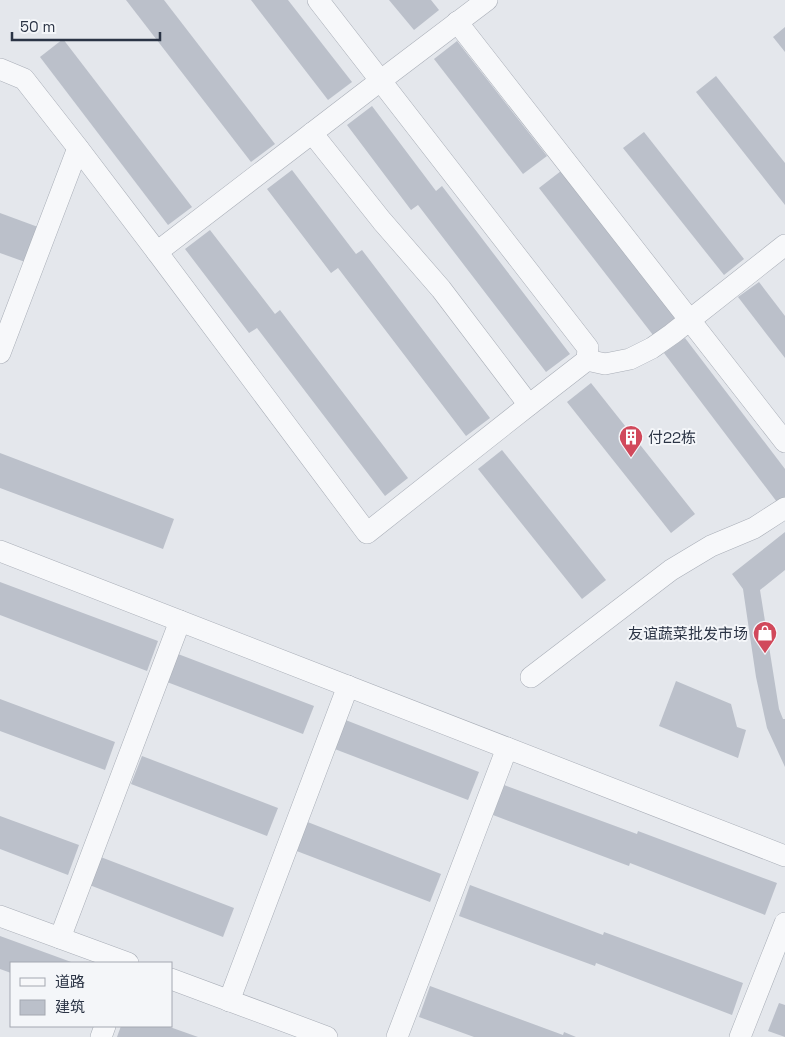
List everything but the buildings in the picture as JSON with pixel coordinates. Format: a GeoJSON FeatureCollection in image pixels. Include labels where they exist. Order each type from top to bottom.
{"type":"FeatureCollection","features":[{"type":"Feature","properties":{"kind":"street"},"geometry":{"type":"LineString","coordinates":[[318,0],[588,348],[588,360]]}},
{"type":"Feature","properties":{"kind":"street"},"geometry":{"type":"LineString","coordinates":[[157,252],[487,0]]}},
{"type":"Feature","properties":{"kind":"street"},"geometry":{"type":"LineString","coordinates":[[457,22],[785,442]]}},
{"type":"Feature","properties":{"kind":"street"},"geometry":{"type":"LineString","coordinates":[[0,69],[24,79],[157,252],[367,533],[588,360]]}},
{"type":"Feature","properties":{"kind":"street"},"geometry":{"type":"LineString","coordinates":[[312,133],[382,222],[441,289],[529,405]]}},
{"type":"Feature","properties":{"kind":"street"},"geometry":{"type":"LineString","coordinates":[[0,353],[78,148]]}},
{"type":"Feature","properties":{"kind":"street"},"geometry":{"type":"LineString","coordinates":[[588,360],[605,364],[630,359],[652,348],[785,244]]}},
{"type":"Feature","properties":{"kind":"street"},"geometry":{"type":"LineString","coordinates":[[531,677],[671,570],[710,546],[754,528],[785,508]]}},
{"type":"Feature","properties":{"kind":"street"},"geometry":{"type":"LineString","coordinates":[[0,551],[785,856]]}},
{"type":"Feature","properties":{"kind":"street"},"geometry":{"type":"LineString","coordinates":[[60,938],[180,621]]}},
{"type":"Feature","properties":{"kind":"street"},"geometry":{"type":"LineString","coordinates":[[229,1000],[348,686]]}},
{"type":"Feature","properties":{"kind":"street"},"geometry":{"type":"LineString","coordinates":[[397,1037],[507,748]]}},
{"type":"Feature","properties":{"kind":"street"},"geometry":{"type":"LineString","coordinates":[[0,916],[125,962]]}},
{"type":"Feature","properties":{"kind":"street"},"geometry":{"type":"LineString","coordinates":[[740,1037],[785,923]]}},
{"type":"Feature","properties":{"kind":"street"},"geometry":{"type":"LineString","coordinates":[[172,979],[327,1037]]}},
{"type":"Feature","properties":{"kind":"place","name":"付22栋"},"geometry":{"type":"Point","coordinates":[631,458]}},
{"type":"Feature","properties":{"kind":"place","name":"友谊蔬菜批发市场"},"geometry":{"type":"Point","coordinates":[765,654]}}]}
